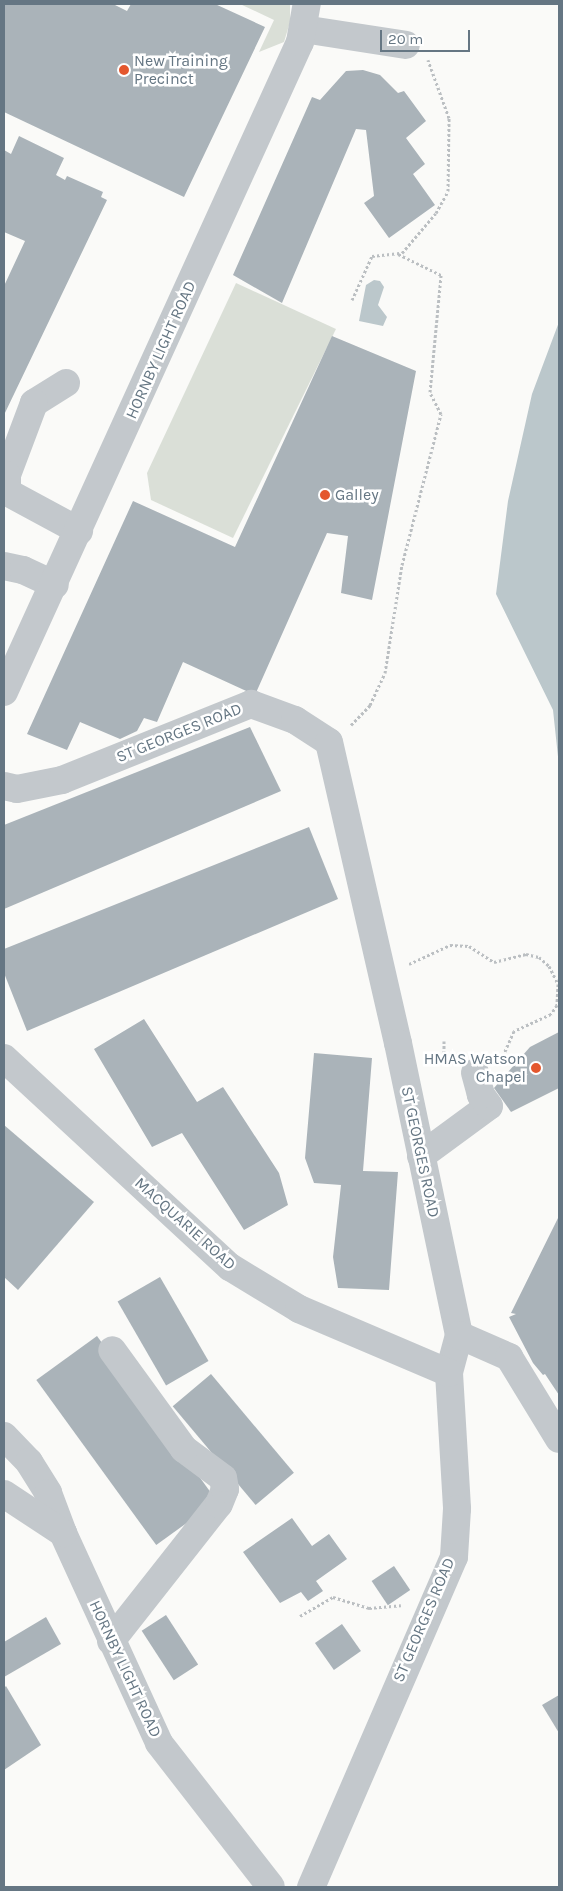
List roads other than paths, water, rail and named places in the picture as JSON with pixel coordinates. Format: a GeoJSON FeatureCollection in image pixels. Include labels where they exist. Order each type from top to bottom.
{"type":"FeatureCollection","features":[{"type":"Feature","properties":{"kind":"lane"},"geometry":{"type":"LineString","coordinates":[[305,16],[406,45]]}},
{"type":"Feature","properties":{"kind":"lane","name":"HORNBY LIGHT ROAD"},"geometry":{"type":"LineString","coordinates":[[4,692],[80,531],[305,16]]}},
{"type":"Feature","properties":{"kind":"lane"},"geometry":{"type":"LineString","coordinates":[[66,383],[34,403],[7,475],[5,493],[80,531]]}},
{"type":"Feature","properties":{"kind":"lane"},"geometry":{"type":"LineString","coordinates":[[4,566],[23,570],[55,585]]}},
{"type":"Feature","properties":{"kind":"lane","name":"ST GEORGES ROAD"},"geometry":{"type":"LineString","coordinates":[[4,786],[17,789],[62,780],[251,704],[295,720],[329,742],[421,1156],[458,1335],[449,1373],[457,1509],[454,1557],[310,1887]]}},
{"type":"Feature","properties":{"kind":"lane","name":"MACQUARIE ROAD"},"geometry":{"type":"LineString","coordinates":[[4,1058],[230,1267],[299,1309],[449,1373]]}},
{"type":"Feature","properties":{"kind":"lane"},"geometry":{"type":"LineString","coordinates":[[421,1156],[489,1106],[481,1095],[475,1074]]}},
{"type":"Feature","properties":{"kind":"lane"},"geometry":{"type":"LineString","coordinates":[[458,1335],[509,1357],[559,1439]]}},
{"type":"Feature","properties":{"kind":"lane"},"geometry":{"type":"LineString","coordinates":[[111,1641],[219,1504],[225,1488],[223,1478],[184,1449],[112,1350]]}},
{"type":"Feature","properties":{"kind":"lane","name":"HORNBY LIGHT ROAD"},"geometry":{"type":"LineString","coordinates":[[4,1436],[29,1462],[48,1492],[63,1533],[159,1743],[222,1828],[271,1887]]}},
{"type":"Feature","properties":{"kind":"lane"},"geometry":{"type":"LineString","coordinates":[[4,1494],[63,1533]]}},
{"type":"Feature","properties":{"kind":"place","name":"New Training Precinct"},"geometry":{"type":"Point","coordinates":[124,70]}},
{"type":"Feature","properties":{"kind":"place","name":"Galley"},"geometry":{"type":"Point","coordinates":[325,495]}},
{"type":"Feature","properties":{"kind":"place","name":"HMAS Watson Chapel"},"geometry":{"type":"Point","coordinates":[536,1068]}}]}
